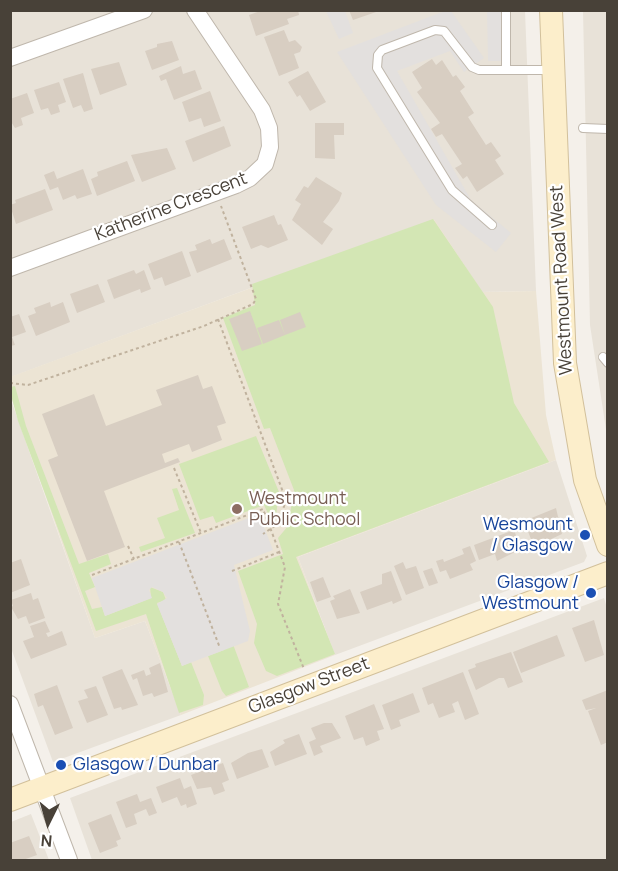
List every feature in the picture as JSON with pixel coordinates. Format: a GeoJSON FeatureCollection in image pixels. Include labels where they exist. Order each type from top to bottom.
{"type":"FeatureCollection","features":[{"type":"Feature","properties":{"kind":"street"},"geometry":{"type":"LineString","coordinates":[[10,58],[144,10]]}},
{"type":"Feature","properties":{"kind":"street","name":"Katherine Crescent"},"geometry":{"type":"LineString","coordinates":[[10,268],[217,192],[250,178],[265,164],[270,147],[269,128],[262,110],[195,10]]}},
{"type":"Feature","properties":{"kind":"street","name":"Westmount Road West"},"geometry":{"type":"LineString","coordinates":[[551,10],[565,363],[585,480],[608,545]]}},
{"type":"Feature","properties":{"kind":"street","name":"Glasgow Street"},"geometry":{"type":"LineString","coordinates":[[10,800],[608,573]]}},
{"type":"Feature","properties":{"kind":"street"},"geometry":{"type":"LineString","coordinates":[[10,704],[69,861]]}},
{"type":"Feature","properties":{"kind":"lane"},"geometry":{"type":"LineString","coordinates":[[506,10],[506,70]]}},
{"type":"Feature","properties":{"kind":"lane"},"geometry":{"type":"LineString","coordinates":[[492,225],[452,190],[376,62],[382,50],[435,30],[448,33],[472,67],[479,70],[552,70]]}},
{"type":"Feature","properties":{"kind":"lane"},"geometry":{"type":"LineString","coordinates":[[583,129],[608,129]]}},
{"type":"Feature","properties":{"kind":"path"},"geometry":{"type":"LineString","coordinates":[[10,383],[28,385],[204,326],[217,318],[249,306],[256,299],[217,192]]}},
{"type":"Feature","properties":{"kind":"path"},"geometry":{"type":"LineString","coordinates":[[217,318],[283,492],[283,514],[279,523],[263,534]]}},
{"type":"Feature","properties":{"kind":"path"},"geometry":{"type":"LineString","coordinates":[[174,468],[201,533]]}},
{"type":"Feature","properties":{"kind":"path"},"geometry":{"type":"LineString","coordinates":[[92,575],[263,509],[285,567],[278,603],[304,669]]}},
{"type":"Feature","properties":{"kind":"path"},"geometry":{"type":"LineString","coordinates":[[180,542],[220,648]]}},
{"type":"Feature","properties":{"kind":"path"},"geometry":{"type":"LineString","coordinates":[[129,546],[134,559]]}},
{"type":"Feature","properties":{"kind":"path"},"geometry":{"type":"LineString","coordinates":[[232,571],[279,552]]}},
{"type":"Feature","properties":{"kind":"shaded area"},"geometry":{"type":"Polygon","coordinates":[[[11,11],[525,11],[536,291],[482,292],[434,220],[11,377],[11,11]]]}},
{"type":"Feature","properties":{"kind":"shaded area"},"geometry":{"type":"Polygon","coordinates":[[[326,11],[345,11],[353,33],[339,39],[326,11]]]}},
{"type":"Feature","properties":{"kind":"shaded area"},"geometry":{"type":"Polygon","coordinates":[[[445,11],[451,11],[484,58],[464,72],[450,51],[397,71],[471,200],[511,233],[496,252],[436,205],[337,52],[445,11]]]}},
{"type":"Feature","properties":{"kind":"shaded area"},"geometry":{"type":"Polygon","coordinates":[[[487,11],[506,11],[506,61],[488,61],[487,11]]]}},
{"type":"Feature","properties":{"kind":"shaded area"},"geometry":{"type":"Polygon","coordinates":[[[583,11],[607,11],[607,436],[590,325],[583,11]]]}},
{"type":"Feature","properties":{"kind":"shaded area","name":"Westmount Public School"},"geometry":{"type":"Polygon","coordinates":[[[435,220],[482,292],[536,291],[546,415],[556,460],[298,557],[335,655],[181,715],[145,621],[95,638],[11,397],[10,377],[435,220]]]}},
{"type":"Feature","properties":{"kind":"shaded area"},"geometry":{"type":"Polygon","coordinates":[[[10,397],[95,638],[145,621],[181,715],[53,762],[11,648],[10,397]]]}},
{"type":"Feature","properties":{"kind":"shaded area"},"geometry":{"type":"Polygon","coordinates":[[[556,460],[587,556],[584,562],[335,655],[298,557],[556,460]]]}},
{"type":"Feature","properties":{"kind":"shaded area"},"geometry":{"type":"Polygon","coordinates":[[[259,514],[273,550],[234,565],[250,631],[248,641],[182,666],[157,604],[167,598],[163,592],[152,587],[149,590],[152,598],[105,616],[92,578],[259,514]]]}},
{"type":"Feature","properties":{"kind":"shaded area"},"geometry":{"type":"Polygon","coordinates":[[[604,598],[607,608],[607,860],[92,860],[70,798],[604,598]]]}},
{"type":"Feature","properties":{"kind":"shaded area"},"geometry":{"type":"Polygon","coordinates":[[[31,814],[49,860],[11,860],[11,822],[31,814]]]}},
{"type":"Feature","properties":{"kind":"green space"},"geometry":{"type":"Polygon","coordinates":[[[433,219],[493,307],[514,403],[549,462],[296,557],[335,654],[277,676],[266,671],[254,643],[257,624],[238,571],[283,554],[278,538],[288,526],[294,490],[270,428],[264,429],[223,318],[255,305],[252,284],[433,219]]]}},
{"type":"Feature","properties":{"kind":"green space"},"geometry":{"type":"Polygon","coordinates":[[[15,386],[26,426],[79,564],[108,554],[111,564],[89,573],[95,587],[85,591],[92,609],[102,607],[105,616],[151,598],[150,587],[163,592],[166,600],[157,603],[182,666],[191,662],[204,695],[203,705],[179,713],[146,614],[96,631],[18,421],[11,395],[11,387],[15,386]]]}},
{"type":"Feature","properties":{"kind":"green space"},"geometry":{"type":"Polygon","coordinates":[[[256,436],[279,492],[276,516],[273,521],[264,505],[216,523],[213,516],[200,520],[179,464],[256,436]]]}},
{"type":"Feature","properties":{"kind":"green space"},"geometry":{"type":"Polygon","coordinates":[[[177,488],[195,533],[141,552],[139,547],[165,538],[157,518],[179,510],[172,489],[177,488]]]}},
{"type":"Feature","properties":{"kind":"green space"},"geometry":{"type":"Polygon","coordinates":[[[209,580],[249,687],[226,696],[208,656],[224,650],[209,580]]]}},
{"type":"Feature","properties":{"kind":"building"},"geometry":{"type":"Polygon","coordinates":[[[263,10],[298,10],[299,15],[287,19],[289,24],[256,36],[249,15],[263,10]]]}},
{"type":"Feature","properties":{"kind":"building"},"geometry":{"type":"Polygon","coordinates":[[[349,10],[379,10],[379,11],[353,20],[349,10]]]}},
{"type":"Feature","properties":{"kind":"building"},"geometry":{"type":"Polygon","coordinates":[[[284,30],[289,42],[295,40],[302,47],[300,52],[294,54],[299,68],[279,76],[264,37],[284,30]]]}},
{"type":"Feature","properties":{"kind":"building"},"geometry":{"type":"Polygon","coordinates":[[[172,41],[179,60],[152,70],[145,51],[157,47],[157,44],[172,41]]]}},
{"type":"Feature","properties":{"kind":"building"},"geometry":{"type":"Polygon","coordinates":[[[432,59],[436,65],[442,60],[453,77],[456,75],[465,87],[460,91],[474,113],[468,117],[486,145],[491,142],[501,156],[495,160],[504,174],[477,192],[467,176],[463,179],[455,168],[462,164],[442,134],[436,137],[431,129],[440,123],[417,92],[422,88],[412,72],[432,59]]]}},
{"type":"Feature","properties":{"kind":"building"},"geometry":{"type":"Polygon","coordinates":[[[119,62],[127,85],[100,95],[91,69],[119,62]]]}},
{"type":"Feature","properties":{"kind":"building"},"geometry":{"type":"Polygon","coordinates":[[[181,66],[183,74],[195,70],[202,89],[174,100],[166,79],[161,81],[159,76],[181,66]]]}},
{"type":"Feature","properties":{"kind":"building"},"geometry":{"type":"Polygon","coordinates":[[[308,71],[326,102],[310,111],[300,95],[297,97],[288,82],[308,71]]]}},
{"type":"Feature","properties":{"kind":"building"},"geometry":{"type":"Polygon","coordinates":[[[83,73],[93,109],[84,112],[81,105],[73,108],[63,79],[83,73]]]}},
{"type":"Feature","properties":{"kind":"building"},"geometry":{"type":"Polygon","coordinates":[[[59,82],[66,102],[58,105],[60,112],[51,115],[48,108],[41,110],[34,90],[59,82]]]}},
{"type":"Feature","properties":{"kind":"building"},"geometry":{"type":"Polygon","coordinates":[[[210,91],[221,121],[204,127],[201,118],[189,122],[182,102],[210,91]]]}},
{"type":"Feature","properties":{"kind":"building"},"geometry":{"type":"Polygon","coordinates":[[[27,93],[34,113],[21,118],[23,125],[15,128],[10,120],[10,99],[27,93]]]}},
{"type":"Feature","properties":{"kind":"building"},"geometry":{"type":"Polygon","coordinates":[[[315,123],[344,123],[344,135],[334,135],[335,159],[315,158],[315,123]]]}},
{"type":"Feature","properties":{"kind":"building"},"geometry":{"type":"Polygon","coordinates":[[[224,126],[231,146],[193,162],[185,141],[224,126]]]}},
{"type":"Feature","properties":{"kind":"building"},"geometry":{"type":"Polygon","coordinates":[[[167,148],[176,169],[142,182],[131,155],[167,148]]]}},
{"type":"Feature","properties":{"kind":"building"},"geometry":{"type":"Polygon","coordinates":[[[127,161],[135,181],[97,196],[91,179],[98,176],[97,172],[127,161]]]}},
{"type":"Feature","properties":{"kind":"building"},"geometry":{"type":"Polygon","coordinates":[[[83,169],[92,194],[77,199],[75,195],[63,200],[58,187],[50,190],[44,175],[54,171],[57,179],[83,169]]]}},
{"type":"Feature","properties":{"kind":"building"},"geometry":{"type":"Polygon","coordinates":[[[316,177],[342,193],[339,201],[323,222],[333,229],[322,245],[292,220],[301,204],[295,200],[304,186],[308,188],[316,177]]]}},
{"type":"Feature","properties":{"kind":"building"},"geometry":{"type":"Polygon","coordinates":[[[45,189],[53,210],[16,224],[10,205],[16,203],[15,200],[45,189]]]}},
{"type":"Feature","properties":{"kind":"building"},"geometry":{"type":"Polygon","coordinates":[[[274,215],[288,240],[268,248],[261,245],[251,249],[242,227],[274,215]]]}},
{"type":"Feature","properties":{"kind":"building"},"geometry":{"type":"Polygon","coordinates":[[[210,239],[212,244],[224,239],[232,259],[197,273],[189,252],[197,250],[195,245],[210,239]]]}},
{"type":"Feature","properties":{"kind":"building"},"geometry":{"type":"Polygon","coordinates":[[[182,251],[191,276],[165,286],[162,277],[154,280],[148,264],[182,251]]]}},
{"type":"Feature","properties":{"kind":"building"},"geometry":{"type":"Polygon","coordinates":[[[134,270],[136,274],[144,270],[151,289],[141,293],[140,289],[114,299],[107,280],[134,270]]]}},
{"type":"Feature","properties":{"kind":"building"},"geometry":{"type":"Polygon","coordinates":[[[98,284],[105,302],[77,313],[70,294],[98,284]]]}},
{"type":"Feature","properties":{"kind":"building"},"geometry":{"type":"Polygon","coordinates":[[[50,302],[51,307],[63,302],[70,322],[36,336],[28,316],[36,313],[34,308],[50,302]]]}},
{"type":"Feature","properties":{"kind":"building"},"geometry":{"type":"Polygon","coordinates":[[[250,311],[262,344],[242,351],[229,319],[250,311]]]}},
{"type":"Feature","properties":{"kind":"building"},"geometry":{"type":"Polygon","coordinates":[[[300,312],[306,327],[285,335],[280,320],[300,312]]]}},
{"type":"Feature","properties":{"kind":"building"},"geometry":{"type":"Polygon","coordinates":[[[19,314],[26,332],[12,337],[15,345],[10,346],[10,317],[19,314]]]}},
{"type":"Feature","properties":{"kind":"building"},"geometry":{"type":"Polygon","coordinates":[[[279,320],[285,335],[263,344],[257,328],[279,320]]]}},
{"type":"Feature","properties":{"kind":"building"},"geometry":{"type":"Polygon","coordinates":[[[198,375],[203,389],[212,386],[226,423],[217,426],[222,440],[192,452],[189,444],[162,454],[165,463],[178,458],[180,462],[104,491],[125,547],[87,561],[48,460],[58,456],[42,414],[94,394],[106,426],[162,405],[156,390],[198,375]]]}},
{"type":"Feature","properties":{"kind":"building"},"geometry":{"type":"Polygon","coordinates":[[[556,508],[562,534],[534,547],[524,521],[556,508]]]}},
{"type":"Feature","properties":{"kind":"building"},"geometry":{"type":"Polygon","coordinates":[[[514,530],[521,549],[497,561],[495,554],[479,560],[474,545],[514,530]]]}},
{"type":"Feature","properties":{"kind":"building"},"geometry":{"type":"Polygon","coordinates":[[[470,546],[476,561],[470,564],[473,570],[450,579],[446,570],[440,572],[436,561],[443,559],[444,562],[464,554],[462,549],[470,546]]]}},
{"type":"Feature","properties":{"kind":"building"},"geometry":{"type":"Polygon","coordinates":[[[21,559],[30,585],[10,593],[10,563],[21,559]]]}},
{"type":"Feature","properties":{"kind":"building"},"geometry":{"type":"Polygon","coordinates":[[[403,562],[406,569],[416,566],[424,588],[406,595],[394,566],[403,562]]]}},
{"type":"Feature","properties":{"kind":"building"},"geometry":{"type":"Polygon","coordinates":[[[432,568],[438,583],[429,586],[423,571],[432,568]]]}},
{"type":"Feature","properties":{"kind":"building"},"geometry":{"type":"Polygon","coordinates":[[[391,571],[402,600],[367,610],[360,592],[382,584],[382,574],[391,571]]]}},
{"type":"Feature","properties":{"kind":"building"},"geometry":{"type":"Polygon","coordinates":[[[323,577],[331,597],[317,602],[310,582],[323,577]]]}},
{"type":"Feature","properties":{"kind":"building"},"geometry":{"type":"Polygon","coordinates":[[[350,589],[360,613],[337,619],[330,601],[335,599],[333,596],[350,589]]]}},
{"type":"Feature","properties":{"kind":"building"},"geometry":{"type":"Polygon","coordinates":[[[31,593],[33,600],[38,598],[45,618],[29,624],[26,616],[18,619],[11,607],[13,606],[11,600],[31,593]]]}},
{"type":"Feature","properties":{"kind":"building"},"geometry":{"type":"Polygon","coordinates":[[[594,620],[604,655],[585,662],[572,628],[594,620]]]}},
{"type":"Feature","properties":{"kind":"building"},"geometry":{"type":"Polygon","coordinates":[[[45,621],[50,632],[46,633],[48,637],[62,631],[67,645],[31,659],[23,641],[34,637],[30,626],[45,621]]]}},
{"type":"Feature","properties":{"kind":"building"},"geometry":{"type":"Polygon","coordinates":[[[557,635],[565,656],[521,673],[513,652],[557,635]]]}},
{"type":"Feature","properties":{"kind":"building"},"geometry":{"type":"Polygon","coordinates":[[[511,652],[523,682],[508,688],[504,678],[499,678],[476,690],[468,670],[476,667],[475,664],[511,652]]]}},
{"type":"Feature","properties":{"kind":"building"},"geometry":{"type":"Polygon","coordinates":[[[160,663],[168,692],[154,697],[152,693],[143,696],[137,678],[133,680],[131,675],[144,670],[146,676],[151,674],[149,668],[160,663]]]}},
{"type":"Feature","properties":{"kind":"building"},"geometry":{"type":"Polygon","coordinates":[[[122,669],[138,705],[122,710],[121,707],[114,709],[102,677],[122,669]]]}},
{"type":"Feature","properties":{"kind":"building"},"geometry":{"type":"Polygon","coordinates":[[[463,672],[479,714],[465,720],[458,701],[452,704],[455,712],[439,718],[433,703],[428,705],[422,688],[463,672]]]}},
{"type":"Feature","properties":{"kind":"building"},"geometry":{"type":"Polygon","coordinates":[[[57,685],[73,728],[55,735],[43,705],[38,707],[34,694],[57,685]]]}},
{"type":"Feature","properties":{"kind":"building"},"geometry":{"type":"Polygon","coordinates":[[[96,686],[108,715],[87,723],[78,701],[88,698],[84,690],[96,686]]]}},
{"type":"Feature","properties":{"kind":"building"},"geometry":{"type":"Polygon","coordinates":[[[608,690],[608,742],[601,745],[588,711],[596,708],[586,710],[582,700],[608,690]]]}},
{"type":"Feature","properties":{"kind":"building"},"geometry":{"type":"Polygon","coordinates":[[[413,693],[420,712],[399,720],[401,726],[391,730],[382,705],[413,693]]]}},
{"type":"Feature","properties":{"kind":"building"},"geometry":{"type":"Polygon","coordinates":[[[374,704],[384,729],[377,731],[380,740],[366,746],[363,737],[354,740],[345,716],[374,704]]]}},
{"type":"Feature","properties":{"kind":"building"},"geometry":{"type":"Polygon","coordinates":[[[324,723],[332,723],[341,738],[320,746],[323,752],[314,756],[309,742],[316,739],[311,728],[324,723]]]}},
{"type":"Feature","properties":{"kind":"building"},"geometry":{"type":"Polygon","coordinates":[[[299,734],[307,754],[275,766],[270,752],[285,743],[283,740],[299,734]]]}},
{"type":"Feature","properties":{"kind":"building"},"geometry":{"type":"Polygon","coordinates":[[[262,749],[269,767],[237,779],[231,763],[248,753],[262,749]]]}},
{"type":"Feature","properties":{"kind":"building"},"geometry":{"type":"Polygon","coordinates":[[[223,763],[229,780],[222,783],[225,791],[214,795],[211,787],[197,789],[191,775],[223,763]]]}},
{"type":"Feature","properties":{"kind":"building"},"geometry":{"type":"Polygon","coordinates":[[[180,778],[184,789],[191,786],[197,804],[187,808],[186,804],[181,806],[177,797],[162,803],[156,787],[180,778]]]}},
{"type":"Feature","properties":{"kind":"building"},"geometry":{"type":"Polygon","coordinates":[[[137,794],[140,802],[151,798],[157,813],[149,816],[146,809],[134,814],[137,824],[126,828],[116,802],[137,794]]]}},
{"type":"Feature","properties":{"kind":"building"},"geometry":{"type":"Polygon","coordinates":[[[111,814],[121,839],[116,841],[118,846],[100,853],[88,823],[111,814]]]}},
{"type":"Feature","properties":{"kind":"building"},"geometry":{"type":"Polygon","coordinates":[[[29,836],[37,855],[23,860],[10,860],[10,843],[29,836]]]}},
{"type":"Feature","properties":{"kind":"place","name":"Westmount Public School"},"geometry":{"type":"Point","coordinates":[237,509]}},
{"type":"Feature","properties":{"kind":"place","name":"Wesmount / Glasgow"},"geometry":{"type":"Point","coordinates":[585,535]}},
{"type":"Feature","properties":{"kind":"place","name":"Glasgow / Westmount"},"geometry":{"type":"Point","coordinates":[591,593]}},
{"type":"Feature","properties":{"kind":"place","name":"Glasgow / Dunbar"},"geometry":{"type":"Point","coordinates":[61,765]}}]}
